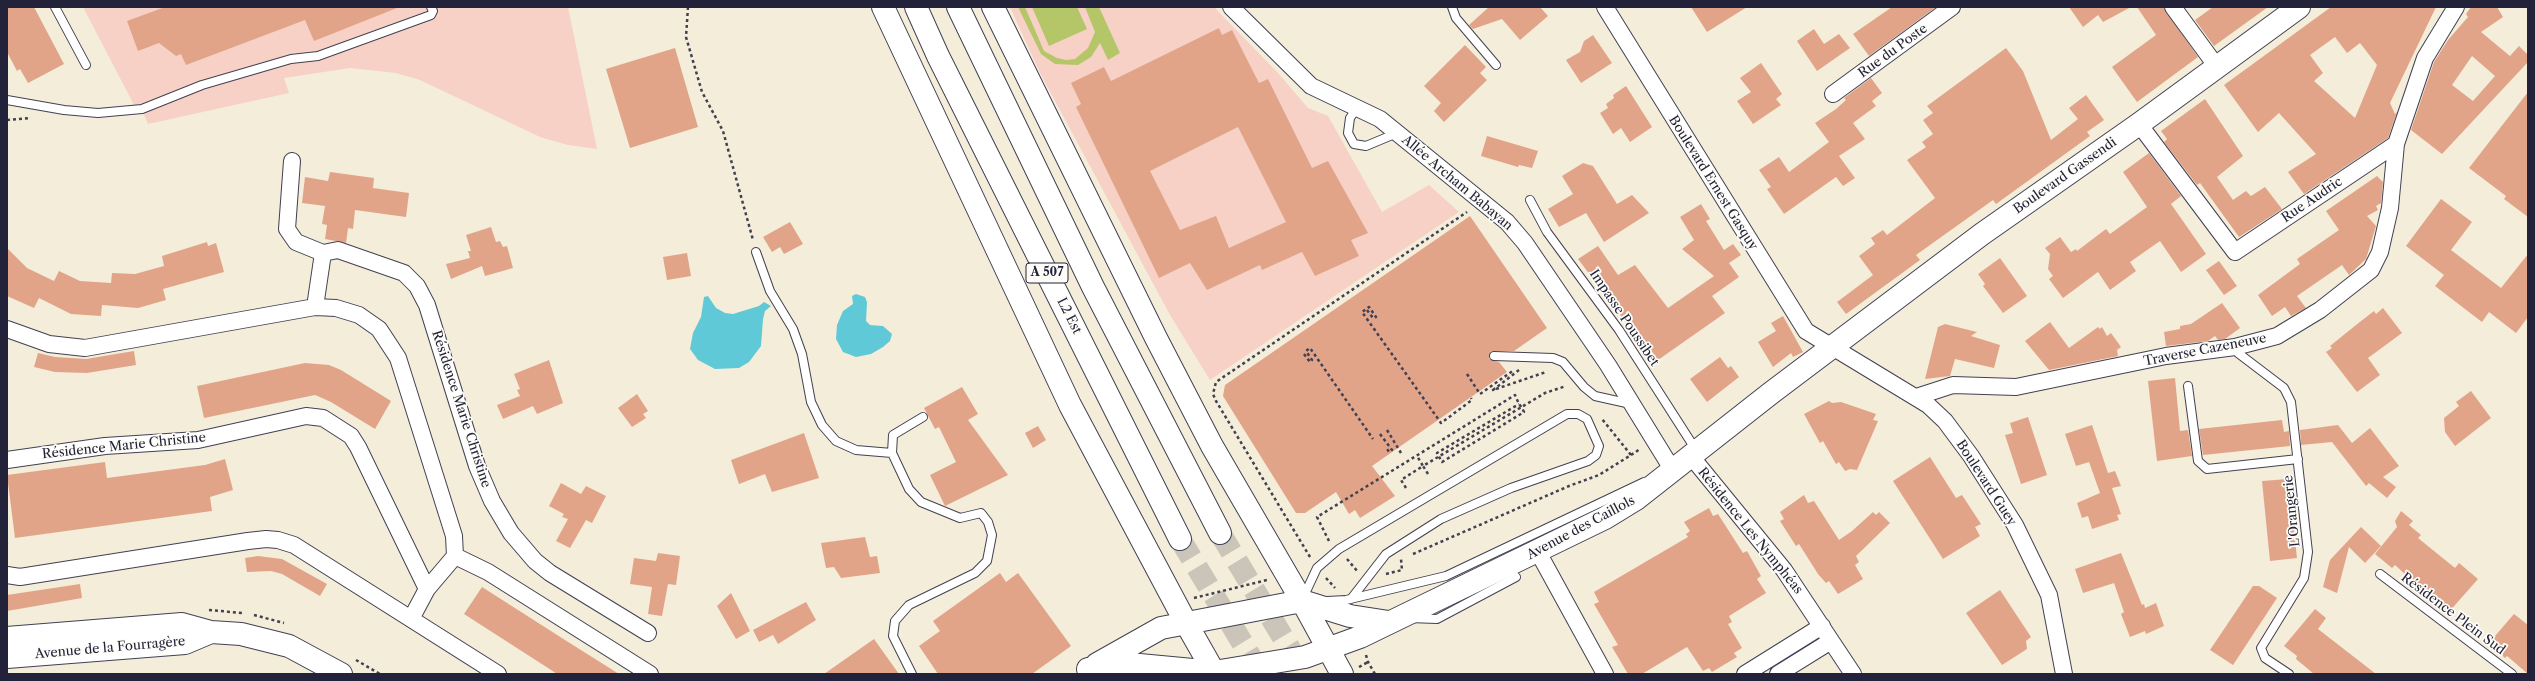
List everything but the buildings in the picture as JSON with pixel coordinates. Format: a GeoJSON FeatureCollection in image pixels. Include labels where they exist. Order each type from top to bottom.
{"type":"FeatureCollection","features":[{"type":"Feature","properties":{"kind":"main road"},"geometry":{"type":"LineString","coordinates":[[883,7],[1070,405],[1170,596],[1215,673]]}},
{"type":"Feature","properties":{"kind":"main road","name":"L2 Est"},"geometry":{"type":"LineString","coordinates":[[916,7],[942,63],[1180,539]]}},
{"type":"Feature","properties":{"kind":"main road","name":"A 507"},"geometry":{"type":"LineString","coordinates":[[958,7],[1093,287],[1220,533]]}},
{"type":"Feature","properties":{"kind":"main road"},"geometry":{"type":"LineString","coordinates":[[993,7],[1156,338],[1212,446],[1284,573],[1330,650],[1350,671]]}},
{"type":"Feature","properties":{"kind":"main road","name":"Boulevard Gassendi"},"geometry":{"type":"LineString","coordinates":[[1833,347],[1982,234],[2139,124],[2299,7]]}},
{"type":"Feature","properties":{"kind":"main road","name":"Avenue des Caillols"},"geometry":{"type":"LineString","coordinates":[[1085,672],[1118,663],[1215,673],[1305,657],[1330,650],[1538,552],[1609,516],[1636,499],[1672,469],[1833,347]]}},
{"type":"Feature","properties":{"kind":"main road","name":"Avenue des Caillols"},"geometry":{"type":"LineString","coordinates":[[1085,672],[1123,648],[1161,628],[1302,601],[1350,616],[1395,619]]}},
{"type":"Feature","properties":{"kind":"main road","name":"Avenue de la Fourragère"},"geometry":{"type":"LineString","coordinates":[[7,638],[182,624],[211,632],[241,634],[289,646],[332,672]]}},
{"type":"Feature","properties":{"kind":"main road","name":"Avenue de la Fourragère"},"geometry":{"type":"LineString","coordinates":[[7,657],[185,643],[211,632]]}},
{"type":"Feature","properties":{"kind":"street","name":"Allée Archam Babayan"},"geometry":{"type":"LineString","coordinates":[[1231,7],[1311,86],[1380,120],[1507,222],[1525,243],[1608,365],[1672,469]]}},
{"type":"Feature","properties":{"kind":"street","name":"Boulevard Ernest Gasquy"},"geometry":{"type":"LineString","coordinates":[[1604,7],[1806,331],[1833,347]]}},
{"type":"Feature","properties":{"kind":"street","name":"Rue du Poste"},"geometry":{"type":"LineString","coordinates":[[1833,94],[1952,7]]}},
{"type":"Feature","properties":{"kind":"street"},"geometry":{"type":"LineString","coordinates":[[2173,7],[2217,67]]}},
{"type":"Feature","properties":{"kind":"street"},"geometry":{"type":"LineString","coordinates":[[2396,144],[2425,58],[2456,7]]}},
{"type":"Feature","properties":{"kind":"street","name":"Rue Audric"},"geometry":{"type":"LineString","coordinates":[[2139,124],[2235,252],[2396,144]]}},
{"type":"Feature","properties":{"kind":"street","name":"Traverse Cazeneuve"},"geometry":{"type":"LineString","coordinates":[[1916,396],[1953,386],[2016,387],[2166,356],[2234,347],[2277,336],[2320,310],[2371,270],[2380,252],[2390,208],[2396,144]]}},
{"type":"Feature","properties":{"kind":"street"},"geometry":{"type":"LineString","coordinates":[[292,161],[287,229],[296,242],[323,254],[315,307]]}},
{"type":"Feature","properties":{"kind":"street","name":"Résidence Marie Christine"},"geometry":{"type":"LineString","coordinates":[[323,254],[338,250],[383,264],[404,273],[417,286],[427,305],[477,466],[492,501],[511,533],[535,560],[550,573],[648,633]]}},
{"type":"Feature","properties":{"kind":"street"},"geometry":{"type":"LineString","coordinates":[[7,329],[49,344],[85,348],[315,307],[336,308],[359,315],[379,329],[392,344],[398,358],[454,536],[455,556],[427,589],[411,619]]}},
{"type":"Feature","properties":{"kind":"street","name":"Boulevard Guey"},"geometry":{"type":"LineString","coordinates":[[1833,347],[1916,396],[1945,421],[2015,525],[2049,595],[2064,674]]}},
{"type":"Feature","properties":{"kind":"street","name":"Résidence Marie Christine"},"geometry":{"type":"LineString","coordinates":[[7,460],[106,446],[198,440],[306,416],[323,418],[350,436],[358,447],[427,589]]}},
{"type":"Feature","properties":{"kind":"street","name":"Résidence Les Nymphéas"},"geometry":{"type":"LineString","coordinates":[[1693,453],[1784,570],[1853,674]]}},
{"type":"Feature","properties":{"kind":"street"},"geometry":{"type":"LineString","coordinates":[[7,575],[20,577],[266,539],[294,546],[498,674]]}},
{"type":"Feature","properties":{"kind":"street"},"geometry":{"type":"LineString","coordinates":[[1538,552],[1605,674]]}},
{"type":"Feature","properties":{"kind":"street"},"geometry":{"type":"LineString","coordinates":[[455,556],[488,572],[650,674]]}},
{"type":"Feature","properties":{"kind":"street"},"geometry":{"type":"LineString","coordinates":[[1745,674],[1822,626]]}},
{"type":"Feature","properties":{"kind":"street"},"geometry":{"type":"LineString","coordinates":[[1778,674],[1831,641]]}},
{"type":"Feature","properties":{"kind":"lane"},"geometry":{"type":"LineString","coordinates":[[55,7],[86,65]]}},
{"type":"Feature","properties":{"kind":"lane"},"geometry":{"type":"LineString","coordinates":[[7,100],[64,110],[98,113],[142,109],[202,85],[291,59],[318,56],[430,15],[433,11],[432,7]]}},
{"type":"Feature","properties":{"kind":"lane"},"geometry":{"type":"LineString","coordinates":[[1452,7],[1456,18],[1496,65]]}},
{"type":"Feature","properties":{"kind":"lane"},"geometry":{"type":"LineString","coordinates":[[1357,108],[1350,118],[1348,133],[1354,144],[1366,146],[1397,133]]}},
{"type":"Feature","properties":{"kind":"lane","name":"Impasse Poussibet"},"geometry":{"type":"LineString","coordinates":[[1530,200],[1548,232],[1619,330],[1693,453]]}},
{"type":"Feature","properties":{"kind":"lane"},"geometry":{"type":"LineString","coordinates":[[756,252],[770,291],[793,329],[802,354],[811,402],[822,425],[836,441],[856,450],[892,454]]}},
{"type":"Feature","properties":{"kind":"lane","name":"L'Orangerie"},"geometry":{"type":"LineString","coordinates":[[2234,347],[2238,353],[2276,380],[2288,394],[2298,459],[2308,552],[2304,578],[2262,648],[2265,658],[2289,674]]}},
{"type":"Feature","properties":{"kind":"lane"},"geometry":{"type":"LineString","coordinates":[[1494,356],[1553,358],[1563,362],[1584,387],[1595,396],[1631,404]]}},
{"type":"Feature","properties":{"kind":"lane"},"geometry":{"type":"LineString","coordinates":[[2188,386],[2198,461],[2207,469],[2298,459]]}},
{"type":"Feature","properties":{"kind":"lane"},"geometry":{"type":"LineString","coordinates":[[1351,598],[1386,554],[1441,519],[1511,488],[1588,461],[1596,455],[1599,446],[1587,419],[1578,414],[1567,414],[1339,549],[1317,568],[1302,601],[1351,598],[1446,576],[1672,469]]}},
{"type":"Feature","properties":{"kind":"lane"},"geometry":{"type":"LineString","coordinates":[[912,674],[893,636],[895,621],[909,605],[975,573],[987,561],[992,535],[988,522],[981,513],[960,518],[921,502],[909,489],[892,454],[893,435],[923,416]]}},
{"type":"Feature","properties":{"kind":"lane","name":"Résidence Plein Sud"},"geometry":{"type":"LineString","coordinates":[[2380,574],[2512,674]]}},
{"type":"Feature","properties":{"kind":"lane"},"geometry":{"type":"LineString","coordinates":[[1395,619],[1437,619],[1516,577]]}},
{"type":"Feature","properties":{"kind":"path"},"geometry":{"type":"LineString","coordinates":[[688,7],[686,37],[702,92],[723,132],[756,252]]}},
{"type":"Feature","properties":{"kind":"path"},"geometry":{"type":"LineString","coordinates":[[1170,596],[1182,591],[1187,600],[1274,578],[1309,556],[1216,401],[1213,394],[1216,382],[1482,201]]}},
{"type":"Feature","properties":{"kind":"path"},"geometry":{"type":"LineString","coordinates":[[1367,310],[1373,318],[1376,316],[1369,307],[1362,312],[1441,423],[1472,400],[1471,398]]}},
{"type":"Feature","properties":{"kind":"path"},"geometry":{"type":"LineString","coordinates":[[1304,354],[1310,362],[1312,360],[1306,351],[1310,348],[1373,439]]}},
{"type":"Feature","properties":{"kind":"path"},"geometry":{"type":"LineString","coordinates":[[1467,374],[1480,394],[1518,367],[1520,371],[1493,390],[1553,369]]}},
{"type":"Feature","properties":{"kind":"path"},"geometry":{"type":"LineString","coordinates":[[1327,537],[1317,517],[1515,395],[1524,412],[1442,462],[1437,453],[1519,404]]}},
{"type":"Feature","properties":{"kind":"path"},"geometry":{"type":"LineString","coordinates":[[1406,488],[1401,480],[1522,408]]}},
{"type":"Feature","properties":{"kind":"path"},"geometry":{"type":"LineString","coordinates":[[1387,430],[1401,453]]}},
{"type":"Feature","properties":{"kind":"path"},"geometry":{"type":"LineString","coordinates":[[1380,434],[1392,450],[1390,452],[1386,447]]}},
{"type":"Feature","properties":{"kind":"path"},"geometry":{"type":"LineString","coordinates":[[1632,455],[1642,448]]}},
{"type":"Feature","properties":{"kind":"path"},"geometry":{"type":"LineString","coordinates":[[1417,456],[1428,474]]}},
{"type":"Feature","properties":{"kind":"path"},"geometry":{"type":"LineString","coordinates":[[1350,671],[1368,662],[1375,674]]}},
{"type":"Feature","properties":{"kind":"shaded area"},"geometry":{"type":"Polygon","coordinates":[[[83,7],[568,7],[597,149],[568,145],[540,137],[420,80],[396,73],[350,68],[284,78],[289,93],[148,124],[140,105],[134,105],[83,7]]]}},
{"type":"Feature","properties":{"kind":"shaded area"},"geometry":{"type":"Polygon","coordinates":[[[1010,7],[1214,7],[1278,73],[1308,108],[1328,116],[1382,212],[1429,185],[1459,212],[1210,380],[1170,315],[1040,73],[1010,7]]]}},
{"type":"Feature","properties":{"kind":"green space"},"geometry":{"type":"Polygon","coordinates":[[[1018,7],[1025,7],[1044,51],[1057,58],[1066,60],[1075,59],[1088,48],[1095,32],[1085,7],[1099,7],[1120,53],[1108,60],[1100,43],[1091,57],[1078,65],[1055,64],[1041,54],[1018,7]]]}},
{"type":"Feature","properties":{"kind":"green space"},"geometry":{"type":"Polygon","coordinates":[[[1032,7],[1077,7],[1087,29],[1049,46],[1032,7]]]}},
{"type":"Feature","properties":{"kind":"water"},"geometry":{"type":"Polygon","coordinates":[[[856,294],[865,297],[867,302],[866,321],[870,325],[883,326],[892,334],[890,341],[883,347],[871,354],[856,357],[843,352],[836,339],[837,325],[843,311],[853,304],[852,296],[856,294]]]}},
{"type":"Feature","properties":{"kind":"water"},"geometry":{"type":"Polygon","coordinates":[[[708,296],[716,308],[725,313],[733,314],[759,306],[764,302],[771,306],[765,311],[763,319],[761,346],[749,362],[739,368],[715,369],[698,360],[690,349],[693,333],[701,317],[704,297],[708,296]]]}},
{"type":"Feature","properties":{"kind":"tunnel"},"geometry":{"type":"LineString","coordinates":[[1220,533],[1305,674]]}},
{"type":"Feature","properties":{"kind":"tunnel"},"geometry":{"type":"LineString","coordinates":[[1180,539],[1261,674]]}}]}
